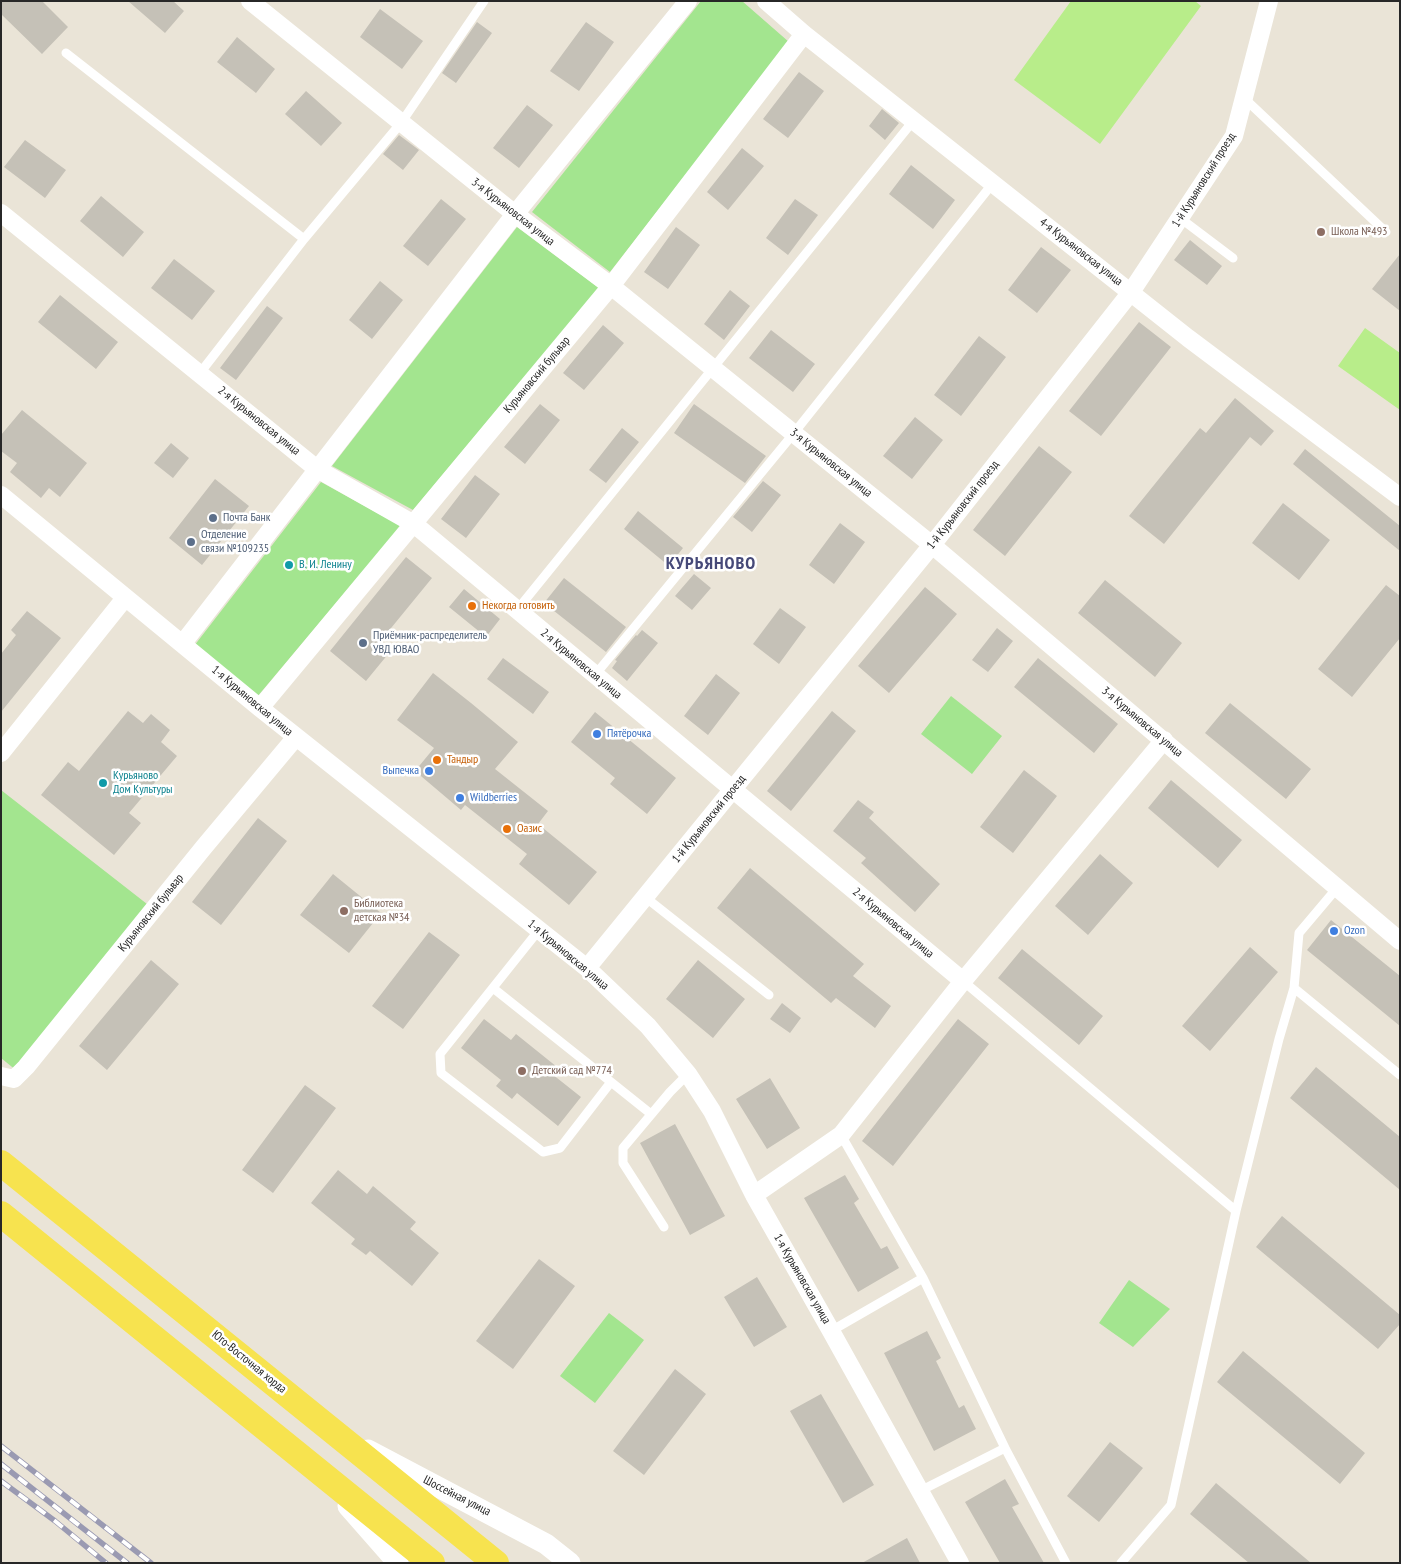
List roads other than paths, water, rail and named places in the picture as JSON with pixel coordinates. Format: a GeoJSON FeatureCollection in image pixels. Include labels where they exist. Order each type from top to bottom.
{"type":"FeatureCollection","features":[{"type":"Feature","properties":{"kind":"main road","name":"Юго-Восточная хорда"},"geometry":{"type":"LineString","coordinates":[[1,1163],[340,1435],[496,1563]]}},
{"type":"Feature","properties":{"kind":"main road"},"geometry":{"type":"LineString","coordinates":[[1,1214],[432,1563]]}},
{"type":"Feature","properties":{"kind":"street","name":"3-я Курьяновская улица"},"geometry":{"type":"LineString","coordinates":[[250,1],[515,214],[611,286],[932,545],[1400,941]]}},
{"type":"Feature","properties":{"kind":"street"},"geometry":{"type":"LineString","coordinates":[[183,643],[515,214],[688,1]]}},
{"type":"Feature","properties":{"kind":"street","name":"4-я Курьяновская улица"},"geometry":{"type":"LineString","coordinates":[[766,1],[804,34],[1188,338],[1400,497]]}},
{"type":"Feature","properties":{"kind":"street","name":"1-й Курьяновский проезд"},"geometry":{"type":"LineString","coordinates":[[587,968],[932,545],[1131,292],[1234,136],[1269,1]]}},
{"type":"Feature","properties":{"kind":"street","name":"Курьяновский бульвар"},"geometry":{"type":"LineString","coordinates":[[260,708],[611,286],[804,34]]}},
{"type":"Feature","properties":{"kind":"street","name":"2-я Курьяновская улица"},"geometry":{"type":"LineString","coordinates":[[1,213],[318,469],[414,524],[963,981]]}},
{"type":"Feature","properties":{"kind":"street","name":"1-я Курьяновская улица"},"geometry":{"type":"LineString","coordinates":[[1,495],[260,708],[587,968],[648,1026],[688,1074],[712,1111],[754,1194],[960,1563]]}},
{"type":"Feature","properties":{"kind":"street"},"geometry":{"type":"LineString","coordinates":[[1,753],[125,598]]}},
{"type":"Feature","properties":{"kind":"street","name":"Курьяновский бульвар"},"geometry":{"type":"LineString","coordinates":[[1,1076],[14,1079],[26,1068],[192,862],[296,737]]}},
{"type":"Feature","properties":{"kind":"street"},"geometry":{"type":"LineString","coordinates":[[754,1194],[842,1135],[963,981],[1164,740]]}},
{"type":"Feature","properties":{"kind":"street","name":"Шоссейная улица"},"geometry":{"type":"LineString","coordinates":[[340,1435],[546,1544],[570,1563]]}},
{"type":"Feature","properties":{"kind":"street"},"geometry":{"type":"LineString","coordinates":[[316,1468],[398,1563]]}},
{"type":"Feature","properties":{"kind":"lane"},"geometry":{"type":"LineString","coordinates":[[200,373],[304,238],[401,123],[484,1]]}},
{"type":"Feature","properties":{"kind":"lane"},"geometry":{"type":"LineString","coordinates":[[66,53],[304,238]]}},
{"type":"Feature","properties":{"kind":"lane"},"geometry":{"type":"LineString","coordinates":[[1244,98],[1386,232]]}},
{"type":"Feature","properties":{"kind":"lane"},"geometry":{"type":"LineString","coordinates":[[517,610],[914,120]]}},
{"type":"Feature","properties":{"kind":"lane"},"geometry":{"type":"LineString","coordinates":[[595,675],[794,433],[993,183]]}},
{"type":"Feature","properties":{"kind":"lane"},"geometry":{"type":"LineString","coordinates":[[1180,218],[1233,258]]}},
{"type":"Feature","properties":{"kind":"lane"},"geometry":{"type":"LineString","coordinates":[[1121,1563],[1172,1505],[1236,1211],[1278,1038],[1294,988],[1299,933],[1337,888]]}},
{"type":"Feature","properties":{"kind":"lane"},"geometry":{"type":"LineString","coordinates":[[645,897],[769,996]]}},
{"type":"Feature","properties":{"kind":"lane"},"geometry":{"type":"LineString","coordinates":[[539,930],[440,1054],[441,1073],[543,1152],[560,1148],[611,1082]]}},
{"type":"Feature","properties":{"kind":"lane"},"geometry":{"type":"LineString","coordinates":[[963,981],[1236,1211]]}},
{"type":"Feature","properties":{"kind":"lane"},"geometry":{"type":"LineString","coordinates":[[493,988],[651,1114]]}},
{"type":"Feature","properties":{"kind":"lane"},"geometry":{"type":"LineString","coordinates":[[1294,988],[1400,1075]]}},
{"type":"Feature","properties":{"kind":"lane"},"geometry":{"type":"LineString","coordinates":[[664,1228],[623,1163],[623,1148],[670,1092],[688,1074]]}},
{"type":"Feature","properties":{"kind":"lane"},"geometry":{"type":"LineString","coordinates":[[842,1135],[923,1278],[1005,1448],[1066,1563]]}},
{"type":"Feature","properties":{"kind":"lane"},"geometry":{"type":"LineString","coordinates":[[831,1330],[923,1278]]}},
{"type":"Feature","properties":{"kind":"lane"},"geometry":{"type":"LineString","coordinates":[[920,1491],[1005,1448]]}},
{"type":"Feature","properties":{"kind":"railway"},"geometry":{"type":"LineString","coordinates":[[1,1446],[151,1563]]}},
{"type":"Feature","properties":{"kind":"railway"},"geometry":{"type":"LineString","coordinates":[[1,1464],[127,1563]]}},
{"type":"Feature","properties":{"kind":"railway"},"geometry":{"type":"LineString","coordinates":[[1,1481],[55,1521],[106,1563]]}},
{"type":"Feature","properties":{"kind":"place","name":"Школа №493"},"geometry":{"type":"Point","coordinates":[1321,232]}},
{"type":"Feature","properties":{"kind":"place","name":"Почта Банк"},"geometry":{"type":"Point","coordinates":[213,518]}},
{"type":"Feature","properties":{"kind":"place","name":"Отделение связи №109235"},"geometry":{"type":"Point","coordinates":[191,542]}},
{"type":"Feature","properties":{"kind":"place","name":"В. И. Ленину"},"geometry":{"type":"Point","coordinates":[289,565]}},
{"type":"Feature","properties":{"kind":"place","name":"Некогда готовить"},"geometry":{"type":"Point","coordinates":[472,606]}},
{"type":"Feature","properties":{"kind":"place","name":"Приёмник-распределитель УВД ЮВАО"},"geometry":{"type":"Point","coordinates":[363,643]}},
{"type":"Feature","properties":{"kind":"place","name":"Пятёрочка"},"geometry":{"type":"Point","coordinates":[597,734]}},
{"type":"Feature","properties":{"kind":"place","name":"Тандыр"},"geometry":{"type":"Point","coordinates":[437,760]}},
{"type":"Feature","properties":{"kind":"place","name":"Выпечка"},"geometry":{"type":"Point","coordinates":[429,771]}},
{"type":"Feature","properties":{"kind":"place","name":"Курьяново Дом Культуры"},"geometry":{"type":"Point","coordinates":[103,783]}},
{"type":"Feature","properties":{"kind":"place","name":"Wildberries"},"geometry":{"type":"Point","coordinates":[460,798]}},
{"type":"Feature","properties":{"kind":"place","name":"Оазис"},"geometry":{"type":"Point","coordinates":[507,829]}},
{"type":"Feature","properties":{"kind":"place","name":"Библиотека детская №34"},"geometry":{"type":"Point","coordinates":[344,911]}},
{"type":"Feature","properties":{"kind":"place","name":"Ozon"},"geometry":{"type":"Point","coordinates":[1334,931]}},
{"type":"Feature","properties":{"kind":"place","name":"Детский сад №774"},"geometry":{"type":"Point","coordinates":[522,1071]}},
{"type":"Feature","properties":{"kind":"district","name":"КУРЬЯНОВО"},"geometry":{"type":"Point","coordinates":[711,564]}}]}
